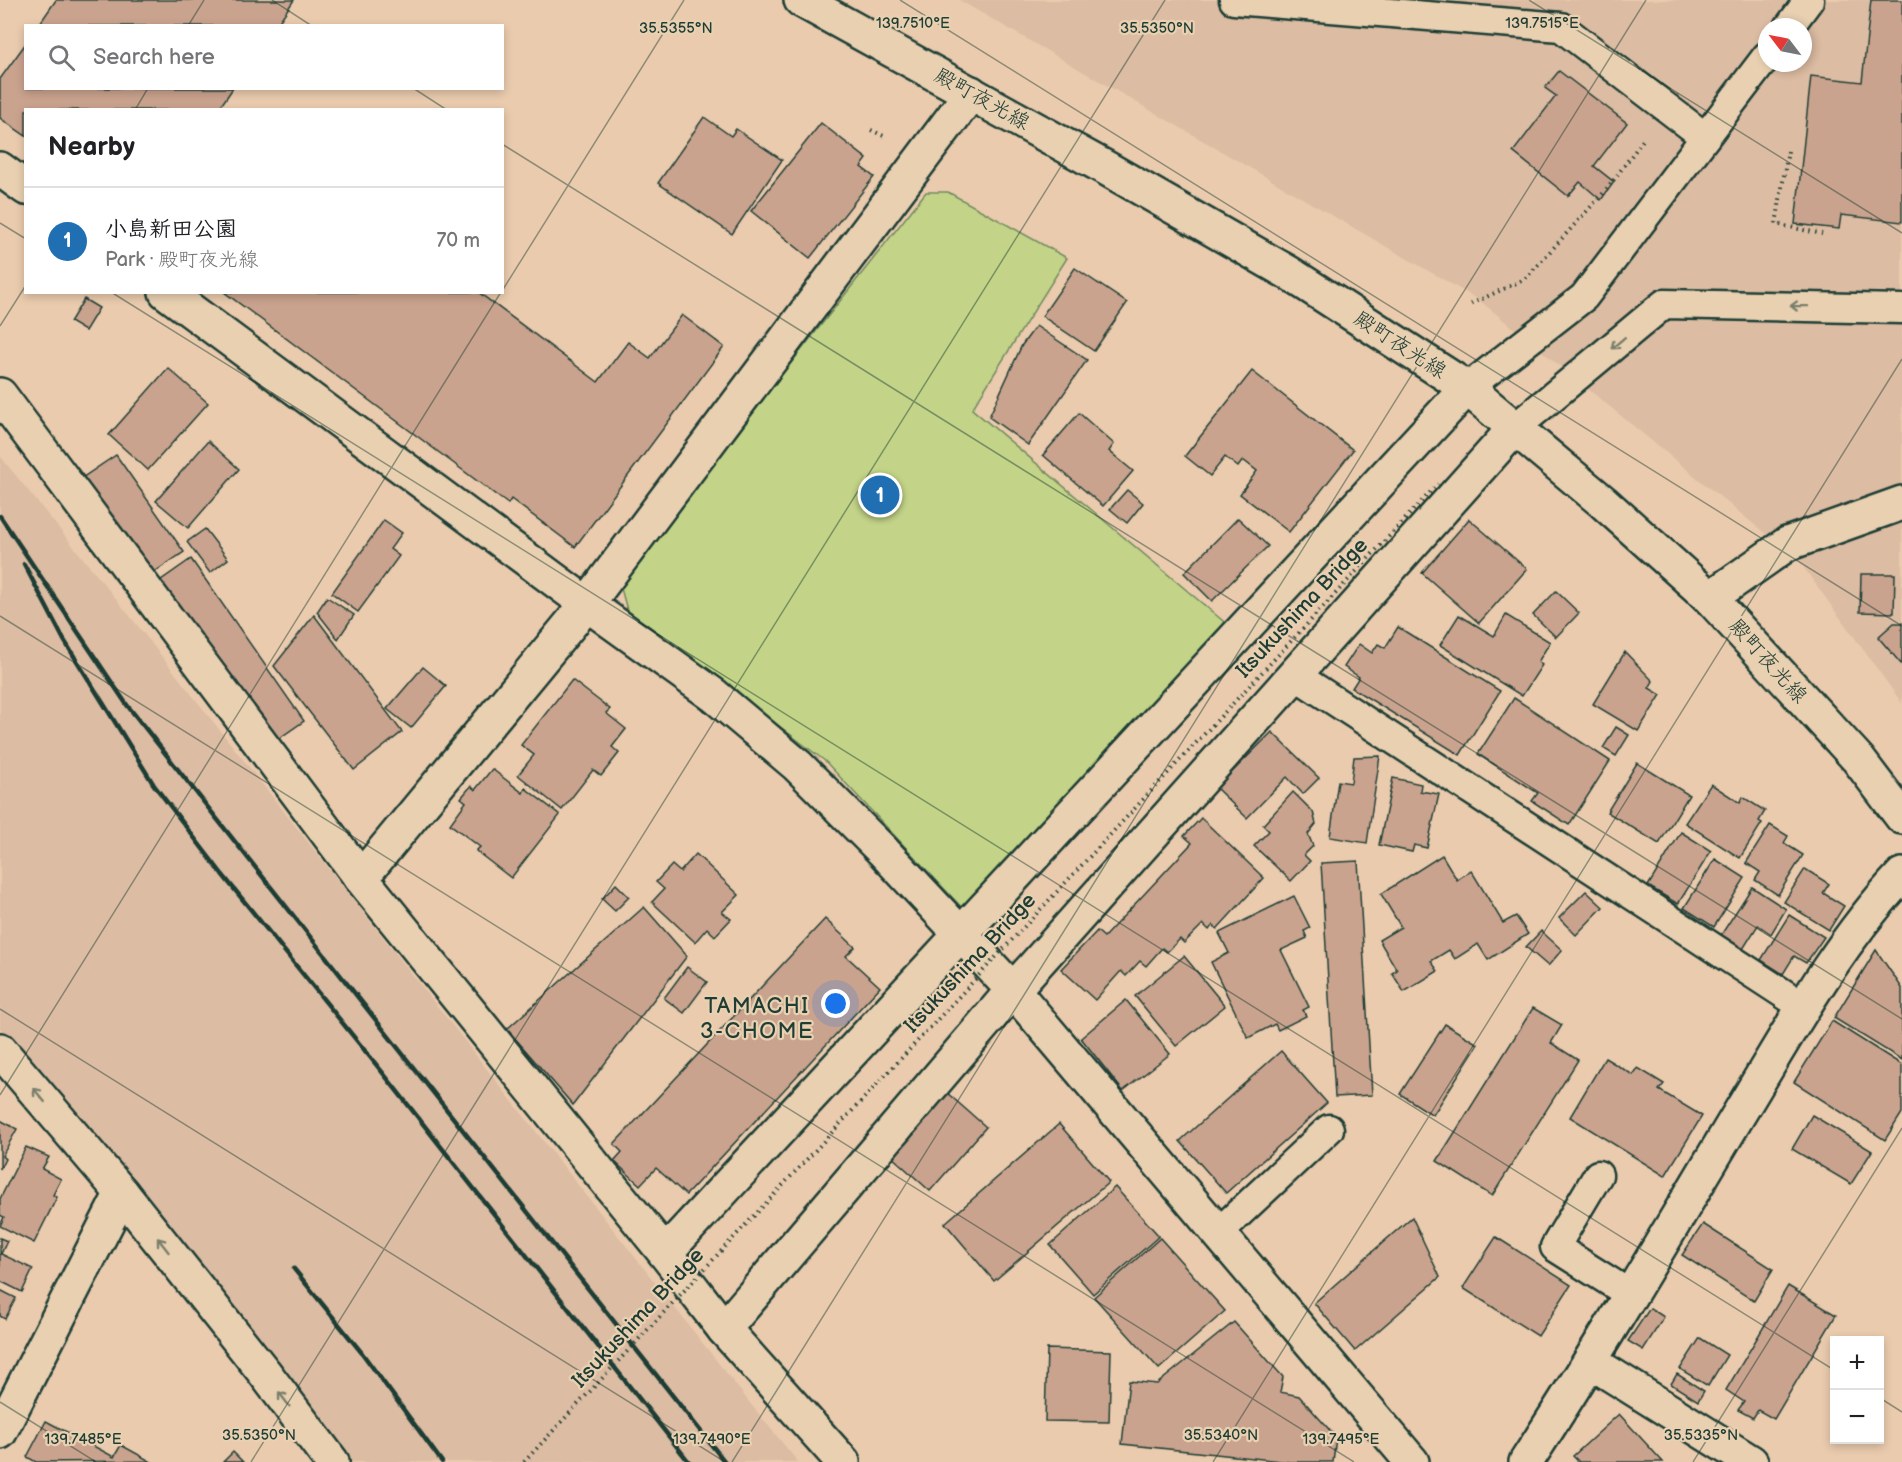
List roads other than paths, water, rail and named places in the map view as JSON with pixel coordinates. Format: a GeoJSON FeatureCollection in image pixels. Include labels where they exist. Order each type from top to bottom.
{"type":"FeatureCollection","features":[{"type":"Feature","properties":{"kind":"street","name":"殿町夜光線"},"geometry":{"type":"LineString","coordinates":[[801,0],[1289,273],[1467,388],[1603,502],[1710,598],[1858,759],[1902,817]]}},
{"type":"Feature","properties":{"kind":"street"},"geometry":{"type":"LineString","coordinates":[[361,878],[587,604],[970,93]]}},
{"type":"Feature","properties":{"kind":"street"},"geometry":{"type":"LineString","coordinates":[[0,169],[24,187]]}},
{"type":"Feature","properties":{"kind":"street"},"geometry":{"type":"LineString","coordinates":[[169,294],[715,696],[796,765],[883,851],[1013,990],[1412,1462]]}},
{"type":"Feature","properties":{"kind":"street"},"geometry":{"type":"LineString","coordinates":[[665,1253],[1467,388]]}},
{"type":"Feature","properties":{"kind":"street"},"geometry":{"type":"LineString","coordinates":[[0,395],[361,878],[724,1329],[843,1462]]}},
{"type":"Feature","properties":{"kind":"street"},"geometry":{"type":"LineString","coordinates":[[724,1329],[1013,990],[1515,428]]}},
{"type":"Feature","properties":{"kind":"street"},"geometry":{"type":"LineString","coordinates":[[1710,598],[1787,544],[1902,503]]}},
{"type":"Feature","properties":{"kind":"street"},"geometry":{"type":"LineString","coordinates":[[1526,1462],[1591,1362],[1804,1007],[1861,922],[1902,875]]}},
{"type":"Feature","properties":{"kind":"street"},"geometry":{"type":"LineString","coordinates":[[0,1050],[122,1193],[332,1462]]}},
{"type":"Feature","properties":{"kind":"street"},"geometry":{"type":"LineString","coordinates":[[0,1432],[122,1193]]}},
{"type":"Feature","properties":{"kind":"street"},"geometry":{"type":"LineString","coordinates":[[1591,1362],[1751,1462]]}},
{"type":"Feature","properties":{"kind":"lane"},"geometry":{"type":"LineString","coordinates":[[1234,0],[1561,27],[1705,137]]}},
{"type":"Feature","properties":{"kind":"lane"},"geometry":{"type":"LineString","coordinates":[[1796,18],[1809,0]]}},
{"type":"Feature","properties":{"kind":"lane"},"geometry":{"type":"LineString","coordinates":[[1467,388],[1584,297],[1758,68]]}},
{"type":"Feature","properties":{"kind":"lane"},"geometry":{"type":"LineString","coordinates":[[1515,428],[1664,304],[1902,309]]}},
{"type":"Feature","properties":{"kind":"lane"},"geometry":{"type":"LineString","coordinates":[[1295,675],[1804,1007]]}},
{"type":"Feature","properties":{"kind":"lane"},"geometry":{"type":"LineString","coordinates":[[1219,1232],[1329,1129]]}},
{"type":"Feature","properties":{"kind":"lane"},"geometry":{"type":"LineString","coordinates":[[1598,1175],[1555,1247],[1631,1295]]}},
{"type":"Feature","properties":{"kind":"railway"},"geometry":{"type":"LineString","coordinates":[[0,516],[127,705],[725,1462]]}},
{"type":"Feature","properties":{"kind":"railway"},"geometry":{"type":"LineString","coordinates":[[24,564],[64,640],[154,785],[222,874],[383,1073],[689,1462]]}},
{"type":"Feature","properties":{"kind":"railway"},"geometry":{"type":"LineString","coordinates":[[294,1269],[362,1353],[442,1462]]}},
{"type":"Feature","properties":{"kind":"place","name":"小島新田公園"},"geometry":{"type":"Point","coordinates":[880,495]}},
{"type":"Feature","properties":{"kind":"district","name":"TAMACHI 3-CHOME"},"geometry":{"type":"Point","coordinates":[757,1018]}}]}
